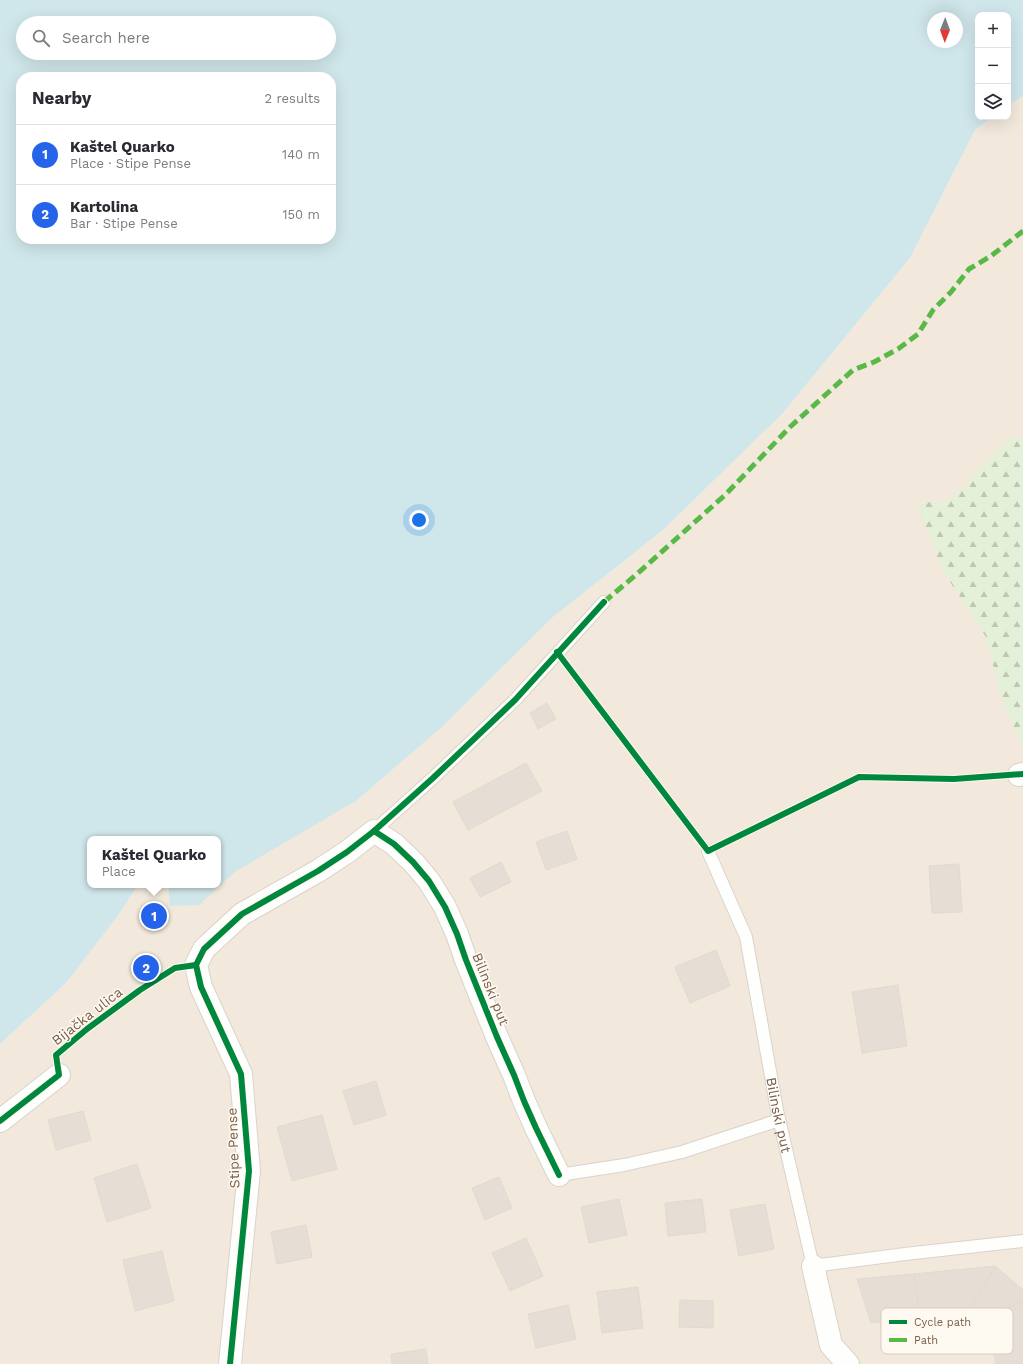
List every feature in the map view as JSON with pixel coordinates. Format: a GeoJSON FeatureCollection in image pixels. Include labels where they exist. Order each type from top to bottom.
{"type":"FeatureCollection","features":[{"type":"Feature","properties":{"kind":"street"},"geometry":{"type":"LineString","coordinates":[[196,965],[204,949],[242,914],[318,871],[347,852],[374,831]]}},
{"type":"Feature","properties":{"kind":"street","name":"Bilinski put"},"geometry":{"type":"LineString","coordinates":[[374,831],[394,844],[413,862],[429,882],[445,907],[524,1101],[559,1175]]}},
{"type":"Feature","properties":{"kind":"street","name":"Stipe Pense"},"geometry":{"type":"LineString","coordinates":[[196,965],[201,987],[241,1074],[249,1171],[230,1364]]}},
{"type":"Feature","properties":{"kind":"street"},"geometry":{"type":"LineString","coordinates":[[0,1121],[59,1074]]}},
{"type":"Feature","properties":{"kind":"street"},"geometry":{"type":"LineString","coordinates":[[813,1266],[831,1345],[848,1364]]}},
{"type":"Feature","properties":{"kind":"lane"},"geometry":{"type":"LineString","coordinates":[[374,831],[433,778],[515,700],[604,602]]}},
{"type":"Feature","properties":{"kind":"lane","name":"Bilinski put"},"geometry":{"type":"LineString","coordinates":[[708,851],[746,937],[779,1120],[813,1266]]}},
{"type":"Feature","properties":{"kind":"lane"},"geometry":{"type":"LineString","coordinates":[[559,1175],[624,1165],[682,1152],[779,1120]]}},
{"type":"Feature","properties":{"kind":"lane"},"geometry":{"type":"LineString","coordinates":[[813,1266],[1023,1241]]}},
{"type":"Feature","properties":{"kind":"shaded area"},"geometry":{"type":"Polygon","coordinates":[[[1023,96],[1023,1364],[0,1364],[0,1044],[67,982],[117,917],[136,888],[168,888],[171,906],[199,904],[217,888],[221,888],[221,884],[235,872],[356,801],[443,726],[553,617],[663,530],[782,414],[910,258],[975,130],[989,120],[1011,120],[1011,104],[1023,96]]]}},
{"type":"Feature","properties":{"kind":"green space"},"geometry":{"type":"Polygon","coordinates":[[[1023,437],[1023,748],[1001,696],[986,637],[943,571],[916,504],[952,499],[1008,440],[1023,437]]]}},
{"type":"Feature","properties":{"kind":"water"},"geometry":{"type":"Polygon","coordinates":[[[0,0],[1023,0],[1023,96],[1011,104],[1011,12],[975,12],[975,120],[989,120],[975,130],[910,258],[782,414],[663,530],[553,617],[443,726],[356,801],[235,872],[221,885],[221,836],[87,836],[87,888],[136,888],[117,917],[67,982],[0,1044],[0,0]]]}},
{"type":"Feature","properties":{"kind":"water"},"geometry":{"type":"Polygon","coordinates":[[[168,888],[218,888],[199,905],[170,906],[168,888]]]}},
{"type":"Feature","properties":{"kind":"building"},"geometry":{"type":"Polygon","coordinates":[[[547,703],[556,719],[538,729],[530,713],[547,703]]]}},
{"type":"Feature","properties":{"kind":"building"},"geometry":{"type":"Polygon","coordinates":[[[526,763],[542,791],[468,830],[453,802],[526,763]]]}},
{"type":"Feature","properties":{"kind":"building"},"geometry":{"type":"Polygon","coordinates":[[[567,831],[577,859],[546,870],[536,842],[567,831]]]}},
{"type":"Feature","properties":{"kind":"building"},"geometry":{"type":"Polygon","coordinates":[[[501,862],[511,882],[480,897],[470,878],[501,862]]]}},
{"type":"Feature","properties":{"kind":"building"},"geometry":{"type":"Polygon","coordinates":[[[959,864],[962,912],[932,913],[929,866],[959,864]]]}},
{"type":"Feature","properties":{"kind":"building"},"geometry":{"type":"Polygon","coordinates":[[[716,950],[730,986],[690,1003],[675,967],[716,950]]]}},
{"type":"Feature","properties":{"kind":"building"},"geometry":{"type":"Polygon","coordinates":[[[898,985],[907,1046],[862,1053],[852,992],[898,985]]]}},
{"type":"Feature","properties":{"kind":"building"},"geometry":{"type":"Polygon","coordinates":[[[376,1081],[386,1115],[354,1125],[343,1091],[376,1081]]]}},
{"type":"Feature","properties":{"kind":"building"},"geometry":{"type":"Polygon","coordinates":[[[83,1111],[91,1140],[56,1150],[48,1120],[83,1111]]]}},
{"type":"Feature","properties":{"kind":"building"},"geometry":{"type":"Polygon","coordinates":[[[322,1115],[337,1169],[292,1181],[277,1127],[322,1115]]]}},
{"type":"Feature","properties":{"kind":"building"},"geometry":{"type":"Polygon","coordinates":[[[137,1164],[151,1208],[107,1222],[94,1178],[137,1164]]]}},
{"type":"Feature","properties":{"kind":"building"},"geometry":{"type":"Polygon","coordinates":[[[499,1177],[512,1208],[485,1220],[472,1188],[499,1177]]]}},
{"type":"Feature","properties":{"kind":"building"},"geometry":{"type":"Polygon","coordinates":[[[619,1199],[627,1235],[589,1243],[581,1207],[619,1199]]]}},
{"type":"Feature","properties":{"kind":"building"},"geometry":{"type":"Polygon","coordinates":[[[702,1199],[706,1232],[668,1236],[665,1203],[702,1199]]]}},
{"type":"Feature","properties":{"kind":"building"},"geometry":{"type":"Polygon","coordinates":[[[765,1204],[774,1249],[739,1256],[730,1210],[765,1204]]]}},
{"type":"Feature","properties":{"kind":"building"},"geometry":{"type":"Polygon","coordinates":[[[306,1225],[312,1257],[277,1264],[271,1232],[306,1225]]]}},
{"type":"Feature","properties":{"kind":"building"},"geometry":{"type":"Polygon","coordinates":[[[526,1238],[543,1276],[510,1291],[492,1253],[526,1238]]]}},
{"type":"Feature","properties":{"kind":"building"},"geometry":{"type":"Polygon","coordinates":[[[162,1251],[174,1301],[135,1311],[123,1260],[162,1251]]]}},
{"type":"Feature","properties":{"kind":"building"},"geometry":{"type":"Polygon","coordinates":[[[995,1266],[1023,1290],[1023,1300],[1009,1308],[970,1308],[995,1266]]]}},
{"type":"Feature","properties":{"kind":"building"},"geometry":{"type":"Polygon","coordinates":[[[995,1266],[970,1308],[919,1308],[914,1274],[995,1266]]]}},
{"type":"Feature","properties":{"kind":"building"},"geometry":{"type":"Polygon","coordinates":[[[914,1274],[919,1308],[881,1308],[881,1322],[871,1323],[857,1279],[914,1274]]]}},
{"type":"Feature","properties":{"kind":"building"},"geometry":{"type":"Polygon","coordinates":[[[638,1287],[643,1328],[602,1333],[597,1292],[638,1287]]]}},
{"type":"Feature","properties":{"kind":"building"},"geometry":{"type":"Polygon","coordinates":[[[680,1300],[713,1301],[713,1328],[679,1327],[680,1300]]]}},
{"type":"Feature","properties":{"kind":"building"},"geometry":{"type":"Polygon","coordinates":[[[1023,1300],[1023,1364],[996,1364],[994,1354],[1013,1354],[1013,1308],[1009,1308],[1023,1300]]]}},
{"type":"Feature","properties":{"kind":"building"},"geometry":{"type":"Polygon","coordinates":[[[568,1305],[576,1339],[536,1348],[528,1314],[568,1305]]]}},
{"type":"Feature","properties":{"kind":"building"},"geometry":{"type":"Polygon","coordinates":[[[426,1349],[428,1364],[392,1364],[391,1354],[426,1349]]]}},
{"type":"Feature","properties":{"kind":"marked path"},"geometry":{"type":"LineString","coordinates":[[604,602],[725,495],[790,427],[853,370],[874,362],[898,349],[918,334],[933,310],[951,292],[969,269],[991,256],[1023,231]]}},
{"type":"Feature","properties":{"kind":"cycle path"},"geometry":{"type":"LineString","coordinates":[[196,965],[204,949],[242,914],[318,871],[347,852],[374,831],[433,778],[515,700],[604,602]]}},
{"type":"Feature","properties":{"kind":"cycle path"},"geometry":{"type":"LineString","coordinates":[[557,652],[708,851],[859,777],[954,779],[1023,774]]}},
{"type":"Feature","properties":{"kind":"cycle path"},"geometry":{"type":"LineString","coordinates":[[374,831],[394,844],[413,862],[429,881],[445,907],[524,1101],[559,1175]]}},
{"type":"Feature","properties":{"kind":"cycle path"},"geometry":{"type":"LineString","coordinates":[[196,965],[201,987],[241,1074],[249,1171],[230,1364]]}},
{"type":"Feature","properties":{"kind":"cycle path","name":"Bijačka ulica"},"geometry":{"type":"LineString","coordinates":[[0,1121],[59,1075],[56,1055],[87,1029],[140,990],[175,968],[196,965]]}},
{"type":"Feature","properties":{"kind":"place","name":"Kaštel Quarko"},"geometry":{"type":"Point","coordinates":[154,916]}},
{"type":"Feature","properties":{"kind":"place","name":"Kartolina"},"geometry":{"type":"Point","coordinates":[146,968]}}]}
